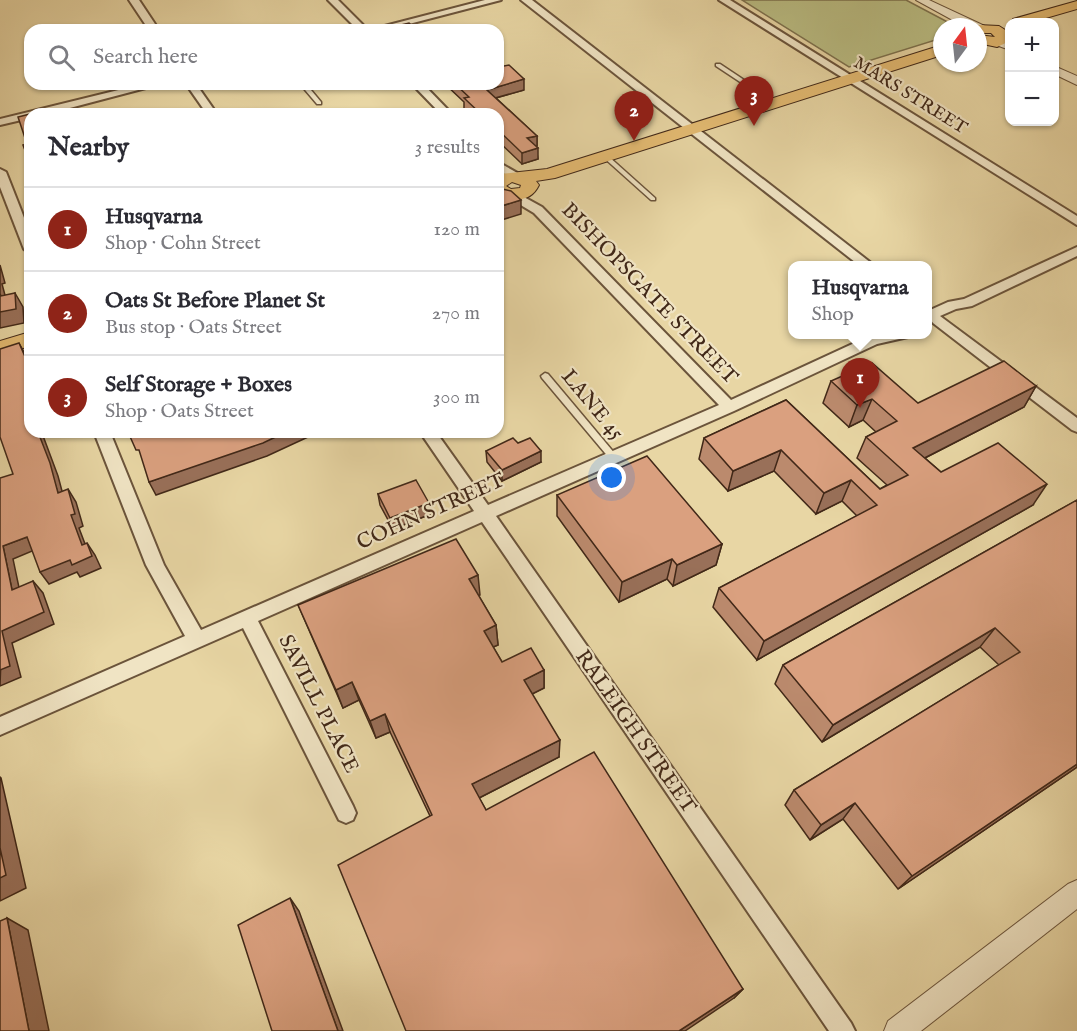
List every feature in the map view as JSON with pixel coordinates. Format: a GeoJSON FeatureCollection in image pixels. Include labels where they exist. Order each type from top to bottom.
{"type":"FeatureCollection","features":[{"type":"Feature","properties":{"kind":"main road"},"geometry":{"type":"LineString","coordinates":[[1033,18],[1077,5]]}},
{"type":"Feature","properties":{"kind":"main road"},"geometry":{"type":"LineString","coordinates":[[1051,18],[1058,15],[1056,12]]}},
{"type":"Feature","properties":{"kind":"main road"},"geometry":{"type":"LineString","coordinates":[[509,183],[549,174],[933,50]]}},
{"type":"Feature","properties":{"kind":"main road"},"geometry":{"type":"LineString","coordinates":[[0,348],[24,341]]}},
{"type":"Feature","properties":{"kind":"street"},"geometry":{"type":"LineString","coordinates":[[134,0],[150,24]]}},
{"type":"Feature","properties":{"kind":"street"},"geometry":{"type":"LineString","coordinates":[[333,0],[352,24]]}},
{"type":"Feature","properties":{"kind":"street"},"geometry":{"type":"LineString","coordinates":[[399,24],[496,0]]}},
{"type":"Feature","properties":{"kind":"street"},"geometry":{"type":"LineString","coordinates":[[526,0],[863,261]]}},
{"type":"Feature","properties":{"kind":"street","name":"MARS STREET"},"geometry":{"type":"LineString","coordinates":[[724,0],[1077,220]]}},
{"type":"Feature","properties":{"kind":"street"},"geometry":{"type":"LineString","coordinates":[[921,0],[991,35]]}},
{"type":"Feature","properties":{"kind":"street"},"geometry":{"type":"LineString","coordinates":[[1059,72],[1077,81]]}},
{"type":"Feature","properties":{"kind":"street"},"geometry":{"type":"LineString","coordinates":[[57,108],[131,90]]}},
{"type":"Feature","properties":{"kind":"street"},"geometry":{"type":"LineString","coordinates":[[195,90],[208,108]]}},
{"type":"Feature","properties":{"kind":"street"},"geometry":{"type":"LineString","coordinates":[[423,90],[441,108]]}},
{"type":"Feature","properties":{"kind":"street"},"geometry":{"type":"LineString","coordinates":[[0,122],[24,116]]}},
{"type":"Feature","properties":{"kind":"street"},"geometry":{"type":"LineString","coordinates":[[0,172],[24,234]]}},
{"type":"Feature","properties":{"kind":"street","name":"BISHOPSGATE STREET"},"geometry":{"type":"LineString","coordinates":[[509,183],[729,407]]}},
{"type":"Feature","properties":{"kind":"street"},"geometry":{"type":"LineString","coordinates":[[932,302],[960,304],[1077,251]]}},
{"type":"Feature","properties":{"kind":"street"},"geometry":{"type":"LineString","coordinates":[[932,320],[961,310],[960,304]]}},
{"type":"Feature","properties":{"kind":"street"},"geometry":{"type":"LineString","coordinates":[[932,321],[1077,426]]}},
{"type":"Feature","properties":{"kind":"street","name":"COHN STREET"},"geometry":{"type":"LineString","coordinates":[[0,726],[729,407],[879,339]]}},
{"type":"Feature","properties":{"kind":"street"},"geometry":{"type":"LineString","coordinates":[[104,438],[156,567],[176,607],[197,639]]}},
{"type":"Feature","properties":{"kind":"street","name":"RALEIGH STREET"},"geometry":{"type":"LineString","coordinates":[[432,438],[843,1031]]}},
{"type":"Feature","properties":{"kind":"street","name":"SAVILL PLACE"},"geometry":{"type":"LineString","coordinates":[[247,618],[346,813]]}},
{"type":"Feature","properties":{"kind":"street"},"geometry":{"type":"LineString","coordinates":[[898,1031],[1077,893]]}},
{"type":"Feature","properties":{"kind":"lane"},"geometry":{"type":"LineString","coordinates":[[718,65],[774,102]]}},
{"type":"Feature","properties":{"kind":"lane"},"geometry":{"type":"LineString","coordinates":[[308,90],[319,104]]}},
{"type":"Feature","properties":{"kind":"lane"},"geometry":{"type":"LineString","coordinates":[[605,156],[652,199]]}},
{"type":"Feature","properties":{"kind":"lane","name":"LANE 45"},"geometry":{"type":"LineString","coordinates":[[544,376],[613,457]]}},
{"type":"Feature","properties":{"kind":"green space"},"geometry":{"type":"Polygon","coordinates":[[[742,0],[906,0],[940,18],[933,18],[933,41],[849,67],[742,0]]]}},
{"type":"Feature","properties":{"kind":"building"},"geometry":{"type":"Polygon","coordinates":[[[509,65],[524,79],[504,85],[504,66],[509,65]]]}},
{"type":"Feature","properties":{"kind":"building"},"geometry":{"type":"Polygon","coordinates":[[[461,90],[487,90],[537,136],[527,138],[538,148],[522,153],[504,136],[504,108],[475,108],[464,98],[469,97],[461,90]]]}},
{"type":"Feature","properties":{"kind":"building"},"geometry":{"type":"Polygon","coordinates":[[[24,116],[24,135],[18,117],[24,116]]]}},
{"type":"Feature","properties":{"kind":"building"},"geometry":{"type":"Polygon","coordinates":[[[504,189],[511,191],[521,200],[504,205],[504,189]]]}},
{"type":"Feature","properties":{"kind":"building"},"geometry":{"type":"Polygon","coordinates":[[[15,293],[16,309],[0,312],[0,294],[1,296],[15,293]]]}},
{"type":"Feature","properties":{"kind":"building"},"geometry":{"type":"Polygon","coordinates":[[[19,343],[24,354],[24,438],[40,438],[58,493],[68,489],[75,514],[71,515],[82,545],[87,543],[92,556],[72,565],[70,560],[40,572],[27,537],[3,546],[12,590],[33,581],[44,612],[2,631],[10,666],[0,670],[0,478],[13,474],[0,437],[0,349],[19,343]]]}},
{"type":"Feature","properties":{"kind":"building"},"geometry":{"type":"Polygon","coordinates":[[[1004,361],[1036,386],[913,448],[941,472],[998,443],[1047,484],[764,641],[719,588],[877,505],[851,480],[824,493],[781,450],[733,471],[704,438],[786,400],[880,489],[908,475],[866,437],[897,421],[872,399],[857,405],[831,381],[872,363],[918,403],[1004,361]]]}},
{"type":"Feature","properties":{"kind":"building"},"geometry":{"type":"Polygon","coordinates":[[[131,438],[273,438],[149,482],[139,450],[136,450],[131,438]]]}},
{"type":"Feature","properties":{"kind":"building"},"geometry":{"type":"Polygon","coordinates":[[[513,438],[518,443],[530,438],[541,451],[502,470],[486,451],[513,438]]]}},
{"type":"Feature","properties":{"kind":"building"},"geometry":{"type":"Polygon","coordinates":[[[647,456],[722,544],[677,565],[672,559],[622,582],[557,495],[647,456]]]}},
{"type":"Feature","properties":{"kind":"building"},"geometry":{"type":"Polygon","coordinates":[[[416,480],[429,503],[390,518],[378,494],[416,480]]]}},
{"type":"Feature","properties":{"kind":"building"},"geometry":{"type":"Polygon","coordinates":[[[1077,500],[1077,764],[912,876],[855,803],[821,825],[794,790],[1020,652],[995,628],[833,725],[783,665],[1077,500]]]}},
{"type":"Feature","properties":{"kind":"building"},"geometry":{"type":"Polygon","coordinates":[[[456,539],[478,575],[469,579],[496,625],[484,631],[502,662],[531,648],[544,670],[524,680],[560,740],[472,784],[486,810],[594,752],[743,989],[679,1031],[406,1031],[338,865],[432,815],[385,714],[370,721],[352,682],[336,690],[298,605],[456,539]]]}},
{"type":"Feature","properties":{"kind":"building"},"geometry":{"type":"Polygon","coordinates":[[[0,848],[6,875],[0,878],[0,848]]]}},
{"type":"Feature","properties":{"kind":"building"},"geometry":{"type":"Polygon","coordinates":[[[290,898],[338,1031],[272,1031],[238,925],[290,898]]]}},
{"type":"Feature","properties":{"kind":"building"},"geometry":{"type":"Polygon","coordinates":[[[7,918],[29,1031],[0,1031],[0,921],[7,918]]]}},
{"type":"Feature","properties":{"kind":"place","name":"Self Storage + Boxes"},"geometry":{"type":"Point","coordinates":[754,126]}},
{"type":"Feature","properties":{"kind":"place","name":"Oats St Before Planet St"},"geometry":{"type":"Point","coordinates":[634,141]}},
{"type":"Feature","properties":{"kind":"place","name":"Husqvarna"},"geometry":{"type":"Point","coordinates":[860,408]}}]}
